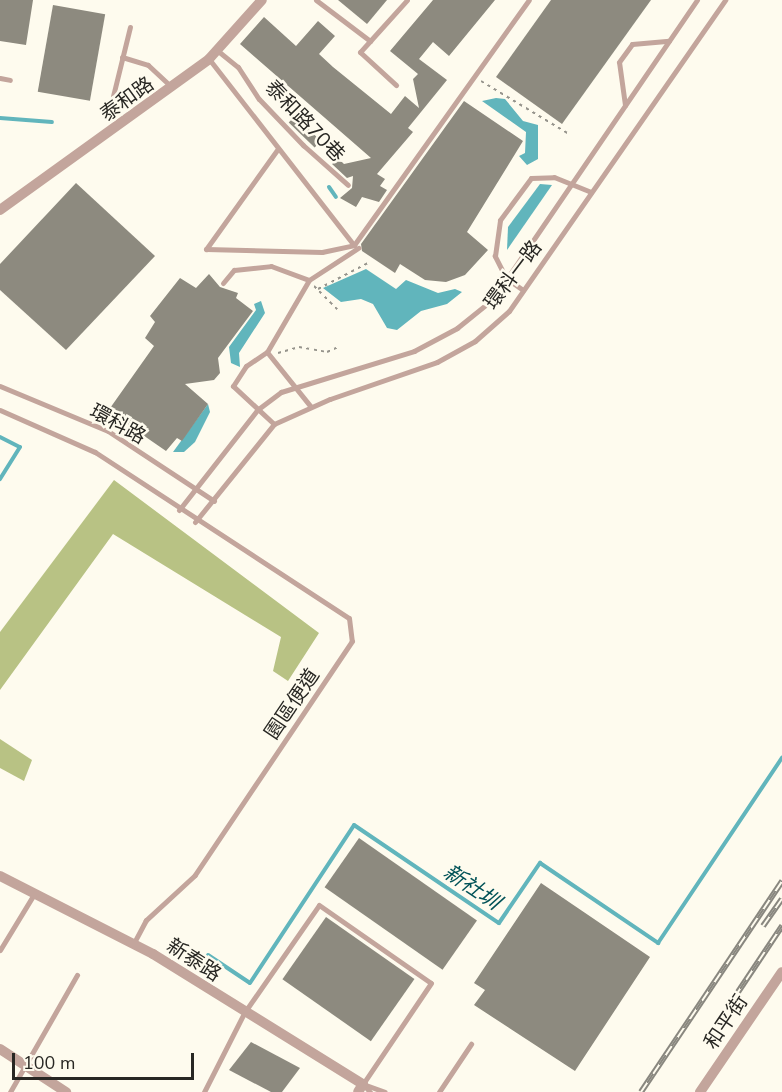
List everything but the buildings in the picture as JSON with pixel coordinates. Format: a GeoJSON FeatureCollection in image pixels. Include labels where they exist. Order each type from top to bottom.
{"type":"FeatureCollection","features":[{"type":"Feature","properties":{"kind":"street","name":"泰和路"},"geometry":{"type":"LineString","coordinates":[[0,210],[173,88],[218,51],[262,0]]}},
{"type":"Feature","properties":{"kind":"street","name":"新泰路"},"geometry":{"type":"LineString","coordinates":[[0,876],[133,944],[364,1089]]}},
{"type":"Feature","properties":{"kind":"street","name":"和平街"},"geometry":{"type":"LineString","coordinates":[[700,1092],[782,972]]}},
{"type":"Feature","properties":{"kind":"street"},"geometry":{"type":"LineString","coordinates":[[0,1049],[24,1067],[66,1092]]}},
{"type":"Feature","properties":{"kind":"lane"},"geometry":{"type":"LineString","coordinates":[[316,0],[370,41]]}},
{"type":"Feature","properties":{"kind":"lane"},"geometry":{"type":"LineString","coordinates":[[396,85],[360,52],[407,0]]}},
{"type":"Feature","properties":{"kind":"lane"},"geometry":{"type":"LineString","coordinates":[[274,424],[233,386],[246,366],[267,352],[309,280],[356,247],[529,0]]}},
{"type":"Feature","properties":{"kind":"lane","name":"環科一路"},"geometry":{"type":"LineString","coordinates":[[179,510],[257,410],[296,387],[414,351],[466,321],[493,300],[697,0]]}},
{"type":"Feature","properties":{"kind":"lane","name":"環科一路"},"geometry":{"type":"LineString","coordinates":[[195,522],[274,424],[311,407],[437,362],[475,341],[509,311],[725,0]]}},
{"type":"Feature","properties":{"kind":"lane"},"geometry":{"type":"LineString","coordinates":[[113,96],[130,27]]}},
{"type":"Feature","properties":{"kind":"lane"},"geometry":{"type":"LineString","coordinates":[[625,105],[619,62],[632,44],[669,41]]}},
{"type":"Feature","properties":{"kind":"lane","name":"泰和路70巷"},"geometry":{"type":"LineString","coordinates":[[218,51],[238,67],[259,99],[303,145],[348,185]]}},
{"type":"Feature","properties":{"kind":"lane"},"geometry":{"type":"LineString","coordinates":[[122,57],[148,65],[173,88]]}},
{"type":"Feature","properties":{"kind":"lane"},"geometry":{"type":"LineString","coordinates":[[209,59],[277,150],[356,247]]}},
{"type":"Feature","properties":{"kind":"lane"},"geometry":{"type":"LineString","coordinates":[[0,78],[10,80]]}},
{"type":"Feature","properties":{"kind":"lane"},"geometry":{"type":"LineString","coordinates":[[277,150],[206,249],[322,252],[356,247]]}},
{"type":"Feature","properties":{"kind":"lane"},"geometry":{"type":"LineString","coordinates":[[523,291],[506,278],[495,256],[500,220],[531,178],[572,181],[591,192]]}},
{"type":"Feature","properties":{"kind":"lane"},"geometry":{"type":"LineString","coordinates":[[223,283],[234,270],[271,266],[309,280]]}},
{"type":"Feature","properties":{"kind":"lane"},"geometry":{"type":"LineString","coordinates":[[267,352],[311,407]]}},
{"type":"Feature","properties":{"kind":"lane","name":"環科路"},"geometry":{"type":"LineString","coordinates":[[0,386],[108,431],[214,501]]}},
{"type":"Feature","properties":{"kind":"lane","name":"環科路"},"geometry":{"type":"LineString","coordinates":[[0,410],[95,452],[195,522]]}},
{"type":"Feature","properties":{"kind":"lane","name":"園區便道"},"geometry":{"type":"LineString","coordinates":[[133,944],[146,920],[195,875],[352,642],[349,618],[195,522]]}},
{"type":"Feature","properties":{"kind":"lane"},"geometry":{"type":"LineString","coordinates":[[0,950],[35,892]]}},
{"type":"Feature","properties":{"kind":"lane"},"geometry":{"type":"LineString","coordinates":[[204,1092],[244,1013],[319,905],[431,983],[364,1089]]}},
{"type":"Feature","properties":{"kind":"lane"},"geometry":{"type":"LineString","coordinates":[[10,1092],[76,975]]}},
{"type":"Feature","properties":{"kind":"lane"},"geometry":{"type":"LineString","coordinates":[[439,1092],[471,1044]]}},
{"type":"Feature","properties":{"kind":"lane","name":"新泰路"},"geometry":{"type":"LineString","coordinates":[[364,1089],[385,1092]]}},
{"type":"Feature","properties":{"kind":"path"},"geometry":{"type":"LineString","coordinates":[[474,76],[569,134]]}},
{"type":"Feature","properties":{"kind":"path"},"geometry":{"type":"LineString","coordinates":[[318,289],[368,263]]}},
{"type":"Feature","properties":{"kind":"path"},"geometry":{"type":"LineString","coordinates":[[267,352],[280,354],[299,347],[327,352],[338,347]]}},
{"type":"Feature","properties":{"kind":"green space"},"geometry":{"type":"Polygon","coordinates":[[[114,480],[319,633],[288,681],[273,671],[281,637],[113,534],[0,690],[0,632],[114,480]]]}},
{"type":"Feature","properties":{"kind":"green space"},"geometry":{"type":"Polygon","coordinates":[[[0,739],[32,760],[24,781],[0,768],[0,739]]]}},
{"type":"Feature","properties":{"kind":"water"},"geometry":{"type":"Polygon","coordinates":[[[505,99],[523,121],[538,125],[538,159],[527,165],[519,156],[525,153],[526,132],[482,101],[505,99]]]}},
{"type":"Feature","properties":{"kind":"water"},"geometry":{"type":"Polygon","coordinates":[[[540,184],[552,185],[507,250],[508,227],[540,184]]]}},
{"type":"Feature","properties":{"kind":"water"},"geometry":{"type":"Polygon","coordinates":[[[366,269],[396,289],[406,280],[438,293],[455,289],[462,292],[447,304],[421,311],[397,330],[387,328],[373,304],[361,299],[341,302],[323,288],[366,269]]]}},
{"type":"Feature","properties":{"kind":"water"},"geometry":{"type":"Polygon","coordinates":[[[261,301],[265,313],[239,353],[240,367],[231,363],[229,347],[256,310],[254,304],[261,301]]]}},
{"type":"Feature","properties":{"kind":"water"},"geometry":{"type":"Polygon","coordinates":[[[208,404],[210,412],[195,442],[184,452],[173,452],[208,404]]]}},
{"type":"Feature","properties":{"kind":"waterway"},"geometry":{"type":"LineString","coordinates":[[0,118],[52,122]]}},
{"type":"Feature","properties":{"kind":"waterway"},"geometry":{"type":"LineString","coordinates":[[329,187],[336,197]]}},
{"type":"Feature","properties":{"kind":"waterway","name":"新社圳"},"geometry":{"type":"LineString","coordinates":[[0,437],[20,447],[0,479]]}},
{"type":"Feature","properties":{"kind":"waterway","name":"新社圳"},"geometry":{"type":"LineString","coordinates":[[208,955],[250,983],[354,825],[499,923],[540,863],[658,943],[782,758]]}},
{"type":"Feature","properties":{"kind":"railway"},"geometry":{"type":"LineString","coordinates":[[641,1092],[782,881]]}},
{"type":"Feature","properties":{"kind":"railway"},"geometry":{"type":"LineString","coordinates":[[763,926],[782,899]]}},
{"type":"Feature","properties":{"kind":"railway"},"geometry":{"type":"LineString","coordinates":[[734,998],[782,926]]}}]}
